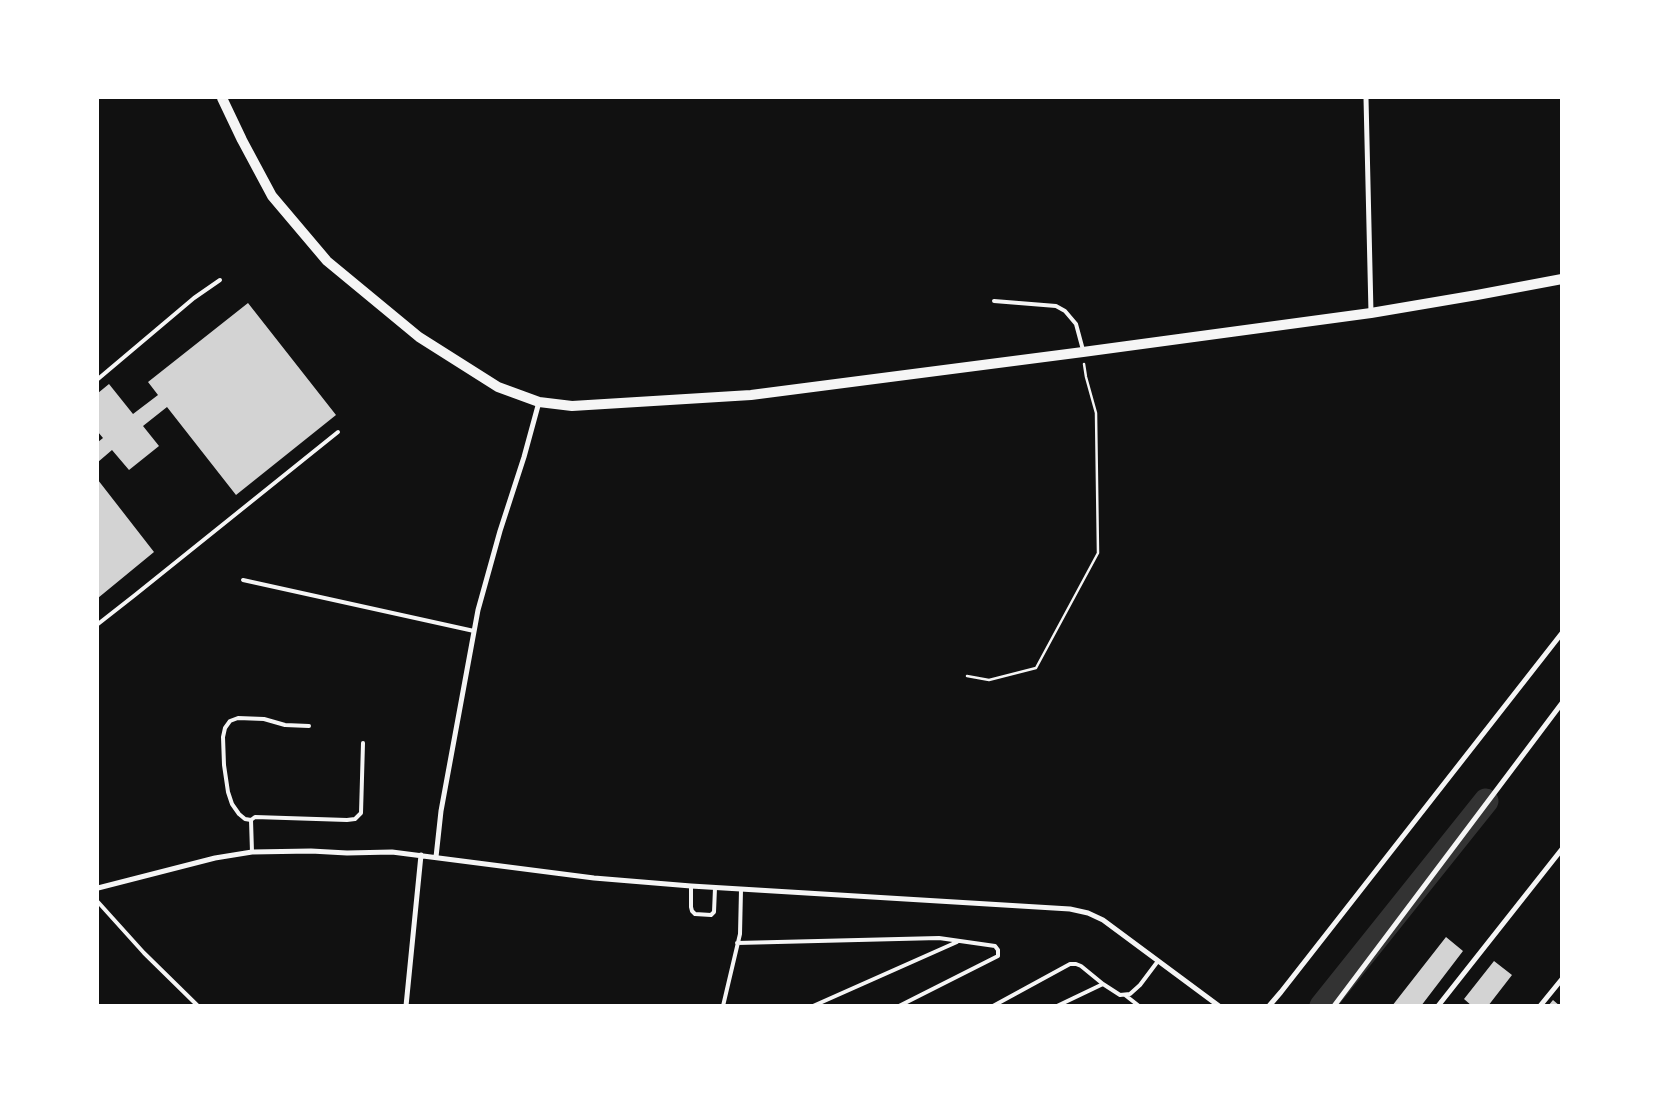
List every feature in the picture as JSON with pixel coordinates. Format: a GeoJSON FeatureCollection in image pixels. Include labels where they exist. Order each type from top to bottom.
{"type":"FeatureCollection","features":[{"type":"Feature","properties":{"kind":"main road"},"geometry":{"type":"LineString","coordinates":[[222,98],[272,196],[327,261],[419,337],[498,387],[539,402],[572,406],[752,395],[1371,312],[1477,295],[1562,278]]}},
{"type":"Feature","properties":{"kind":"street"},"geometry":{"type":"LineString","coordinates":[[1366,98],[1371,312]]}},
{"type":"Feature","properties":{"kind":"street"},"geometry":{"type":"LineString","coordinates":[[436,858],[441,811],[474,631],[500,532],[539,402]]}},
{"type":"Feature","properties":{"kind":"street"},"geometry":{"type":"LineString","coordinates":[[1268,1006],[1281,992],[1562,633]]}},
{"type":"Feature","properties":{"kind":"street"},"geometry":{"type":"LineString","coordinates":[[1334,1006],[1562,703]]}},
{"type":"Feature","properties":{"kind":"street"},"geometry":{"type":"LineString","coordinates":[[1438,1006],[1562,849]]}},
{"type":"Feature","properties":{"kind":"street"},"geometry":{"type":"LineString","coordinates":[[98,888],[215,858],[252,852],[311,850],[347,853],[392,852],[594,878],[715,888],[1070,909],[1088,913],[1103,920],[1220,1006]]}},
{"type":"Feature","properties":{"kind":"street"},"geometry":{"type":"LineString","coordinates":[[406,1006],[421,855]]}},
{"type":"Feature","properties":{"kind":"street"},"geometry":{"type":"LineString","coordinates":[[1540,1006],[1559,986],[1562,979]]}},
{"type":"Feature","properties":{"kind":"lane"},"geometry":{"type":"LineString","coordinates":[[98,379],[194,298],[220,280]]}},
{"type":"Feature","properties":{"kind":"lane"},"geometry":{"type":"LineString","coordinates":[[994,301],[1056,306],[1066,311],[1076,324],[1083,352]]}},
{"type":"Feature","properties":{"kind":"lane"},"geometry":{"type":"LineString","coordinates":[[98,624],[338,432]]}},
{"type":"Feature","properties":{"kind":"lane"},"geometry":{"type":"LineString","coordinates":[[244,580],[474,631]]}},
{"type":"Feature","properties":{"kind":"lane"},"geometry":{"type":"LineString","coordinates":[[309,726],[285,725],[264,719],[238,718],[230,722],[225,728],[223,737],[228,792],[232,804],[245,819],[251,820],[259,817],[355,819],[361,813],[363,743]]}},
{"type":"Feature","properties":{"kind":"lane"},"geometry":{"type":"LineString","coordinates":[[251,820],[252,852]]}},
{"type":"Feature","properties":{"kind":"lane"},"geometry":{"type":"LineString","coordinates":[[691,886],[691,907],[695,914],[711,914],[714,912],[715,888]]}},
{"type":"Feature","properties":{"kind":"lane"},"geometry":{"type":"LineString","coordinates":[[723,1006],[740,934],[741,890]]}},
{"type":"Feature","properties":{"kind":"lane"},"geometry":{"type":"LineString","coordinates":[[98,902],[198,1006]]}},
{"type":"Feature","properties":{"kind":"lane"},"geometry":{"type":"LineString","coordinates":[[737,943],[939,938],[995,946],[998,950],[998,956],[899,1006]]}},
{"type":"Feature","properties":{"kind":"lane"},"geometry":{"type":"LineString","coordinates":[[813,1006],[959,941]]}},
{"type":"Feature","properties":{"kind":"lane"},"geometry":{"type":"LineString","coordinates":[[992,1006],[1070,964],[1081,966],[1120,995],[1130,994],[1146,978],[1158,961]]}},
{"type":"Feature","properties":{"kind":"lane"},"geometry":{"type":"LineString","coordinates":[[1057,1006],[1103,984]]}},
{"type":"Feature","properties":{"kind":"lane"},"geometry":{"type":"LineString","coordinates":[[1124,995],[1139,1006]]}},
{"type":"Feature","properties":{"kind":"path"},"geometry":{"type":"LineString","coordinates":[[967,676],[989,680],[1036,668],[1098,553],[1096,413],[1086,377],[1083,352]]}},
{"type":"Feature","properties":{"kind":"building"},"geometry":{"type":"Polygon","coordinates":[[[248,303],[336,415],[236,495],[167,407],[143,426],[159,446],[129,470],[112,450],[98,462],[98,442],[103,438],[98,432],[98,393],[109,384],[133,414],[158,395],[148,382],[248,303]]]}},
{"type":"Feature","properties":{"kind":"building"},"geometry":{"type":"Polygon","coordinates":[[[98,480],[154,552],[98,598],[98,480]]]}},
{"type":"Feature","properties":{"kind":"building"},"geometry":{"type":"Polygon","coordinates":[[[1446,937],[1463,951],[1421,1006],[1392,1006],[1446,937]]]}},
{"type":"Feature","properties":{"kind":"building"},"geometry":{"type":"Polygon","coordinates":[[[1494,961],[1512,975],[1488,1006],[1472,1006],[1464,999],[1494,961]]]}},
{"type":"Feature","properties":{"kind":"building"},"geometry":{"type":"Polygon","coordinates":[[[1553,1000],[1560,1006],[1548,1006],[1553,1000]]]}},
{"type":"Feature","properties":{"kind":"waterway"},"geometry":{"type":"LineString","coordinates":[[1322,1006],[1486,801]]}}]}
